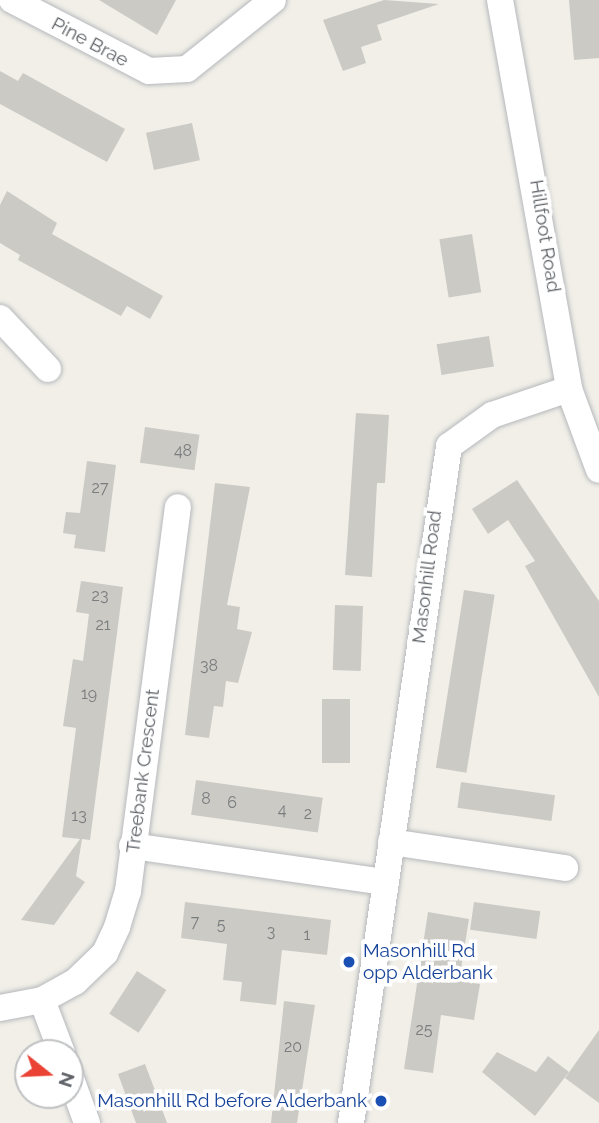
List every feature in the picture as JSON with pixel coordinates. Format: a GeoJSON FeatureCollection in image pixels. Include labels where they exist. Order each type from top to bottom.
{"type":"FeatureCollection","features":[{"type":"Feature","properties":{"kind":"street","name":"Pine Brae"},"geometry":{"type":"LineString","coordinates":[[12,0],[149,71],[187,69],[272,0]]}},
{"type":"Feature","properties":{"kind":"street","name":"Hillfoot Road"},"geometry":{"type":"LineString","coordinates":[[500,0],[569,389],[599,470]]}},
{"type":"Feature","properties":{"kind":"street"},"geometry":{"type":"LineString","coordinates":[[0,318],[48,369]]}},
{"type":"Feature","properties":{"kind":"street","name":"Masonhill Road"},"geometry":{"type":"LineString","coordinates":[[351,1123],[449,446],[492,415],[569,389]]}},
{"type":"Feature","properties":{"kind":"street","name":"Treebank Crescent"},"geometry":{"type":"LineString","coordinates":[[0,1008],[43,1000],[75,982],[105,953],[128,891],[178,507]]}},
{"type":"Feature","properties":{"kind":"street"},"geometry":{"type":"LineString","coordinates":[[391,842],[565,868]]}},
{"type":"Feature","properties":{"kind":"street"},"geometry":{"type":"LineString","coordinates":[[132,845],[385,882]]}},
{"type":"Feature","properties":{"kind":"street"},"geometry":{"type":"LineString","coordinates":[[43,1000],[57,1039]]}},
{"type":"Feature","properties":{"kind":"building"},"geometry":{"type":"Polygon","coordinates":[[[99,0],[176,0],[157,35],[99,0]]]}},
{"type":"Feature","properties":{"kind":"building"},"geometry":{"type":"Polygon","coordinates":[[[384,0],[439,4],[377,25],[382,40],[361,47],[366,63],[343,71],[323,20],[384,0]]]}},
{"type":"Feature","properties":{"kind":"building"},"geometry":{"type":"Polygon","coordinates":[[[569,0],[599,0],[599,58],[574,60],[569,0]]]}},
{"type":"Feature","properties":{"kind":"building"},"geometry":{"type":"Polygon","coordinates":[[[0,71],[18,81],[23,73],[125,129],[107,162],[0,104],[0,71]]]}},
{"type":"Feature","properties":{"kind":"building"},"geometry":{"type":"Polygon","coordinates":[[[192,123],[200,160],[154,170],[146,133],[192,123]]]}},
{"type":"Feature","properties":{"kind":"building"},"geometry":{"type":"Polygon","coordinates":[[[7,191],[57,223],[52,234],[163,296],[150,319],[127,306],[121,316],[18,260],[20,255],[0,243],[0,205],[7,191]]]}},
{"type":"Feature","properties":{"kind":"building"},"geometry":{"type":"Polygon","coordinates":[[[472,234],[481,292],[449,297],[439,239],[472,234]]]}},
{"type":"Feature","properties":{"kind":"building"},"geometry":{"type":"Polygon","coordinates":[[[489,336],[494,367],[442,375],[437,344],[489,336]]]}},
{"type":"Feature","properties":{"kind":"building"},"geometry":{"type":"Polygon","coordinates":[[[356,413],[389,415],[385,483],[377,483],[372,577],[345,575],[356,413]]]}},
{"type":"Feature","properties":{"kind":"building"},"geometry":{"type":"Polygon","coordinates":[[[145,427],[199,435],[194,470],[140,463],[145,427]]]}},
{"type":"Feature","properties":{"kind":"building"},"geometry":{"type":"Polygon","coordinates":[[[87,461],[116,465],[105,552],[74,548],[76,535],[63,533],[66,512],[80,513],[87,461]]]}},
{"type":"Feature","properties":{"kind":"building"},"geometry":{"type":"Polygon","coordinates":[[[517,480],[599,601],[599,697],[525,566],[535,561],[508,520],[488,534],[472,509],[517,480]]]}},
{"type":"Feature","properties":{"kind":"building"},"geometry":{"type":"Polygon","coordinates":[[[215,483],[250,487],[227,605],[240,607],[237,629],[252,632],[238,683],[226,681],[223,707],[214,706],[209,738],[185,735],[215,483]]]}},
{"type":"Feature","properties":{"kind":"building"},"geometry":{"type":"Polygon","coordinates":[[[81,581],[123,587],[90,840],[82,839],[76,876],[85,882],[54,925],[21,920],[80,839],[62,837],[76,728],[63,726],[73,659],[83,661],[89,614],[76,612],[81,581]]]}},
{"type":"Feature","properties":{"kind":"building"},"geometry":{"type":"Polygon","coordinates":[[[464,590],[495,595],[466,773],[436,768],[464,590]]]}},
{"type":"Feature","properties":{"kind":"building"},"geometry":{"type":"Polygon","coordinates":[[[335,605],[363,606],[361,671],[333,670],[335,605]]]}},
{"type":"Feature","properties":{"kind":"building"},"geometry":{"type":"Polygon","coordinates":[[[322,699],[350,699],[350,763],[322,763],[322,699]]]}},
{"type":"Feature","properties":{"kind":"building"},"geometry":{"type":"Polygon","coordinates":[[[196,780],[323,798],[318,832],[191,815],[196,780]]]}},
{"type":"Feature","properties":{"kind":"building"},"geometry":{"type":"Polygon","coordinates":[[[461,782],[555,795],[551,821],[457,808],[461,782]]]}},
{"type":"Feature","properties":{"kind":"building"},"geometry":{"type":"Polygon","coordinates":[[[185,902],[331,920],[327,955],[282,950],[276,1005],[240,1001],[242,982],[223,980],[227,944],[181,938],[185,902]]]}},
{"type":"Feature","properties":{"kind":"building"},"geometry":{"type":"Polygon","coordinates":[[[474,902],[540,911],[536,939],[470,930],[474,902]]]}},
{"type":"Feature","properties":{"kind":"building"},"geometry":{"type":"Polygon","coordinates":[[[428,912],[469,919],[459,981],[480,984],[474,1020],[441,1015],[433,1073],[404,1069],[428,912]]]}},
{"type":"Feature","properties":{"kind":"building"},"geometry":{"type":"Polygon","coordinates":[[[137,971],[166,990],[139,1033],[109,1014],[137,971]]]}},
{"type":"Feature","properties":{"kind":"building"},"geometry":{"type":"Polygon","coordinates":[[[284,1001],[315,1005],[297,1123],[271,1123],[284,1001]]]}},
{"type":"Feature","properties":{"kind":"building"},"geometry":{"type":"Polygon","coordinates":[[[599,1030],[599,1103],[565,1078],[599,1030]]]}},
{"type":"Feature","properties":{"kind":"building"},"geometry":{"type":"Polygon","coordinates":[[[497,1052],[536,1072],[548,1056],[569,1072],[535,1116],[482,1072],[497,1052]]]}},
{"type":"Feature","properties":{"kind":"building"},"geometry":{"type":"Polygon","coordinates":[[[145,1064],[167,1123],[136,1123],[118,1074],[145,1064]]]}},
{"type":"Feature","properties":{"kind":"place","name":"Masonhill Rd opp Alderbank"},"geometry":{"type":"Point","coordinates":[349,962]}},
{"type":"Feature","properties":{"kind":"place","name":"Masonhill Rd before Alderbank"},"geometry":{"type":"Point","coordinates":[381,1101]}}]}
